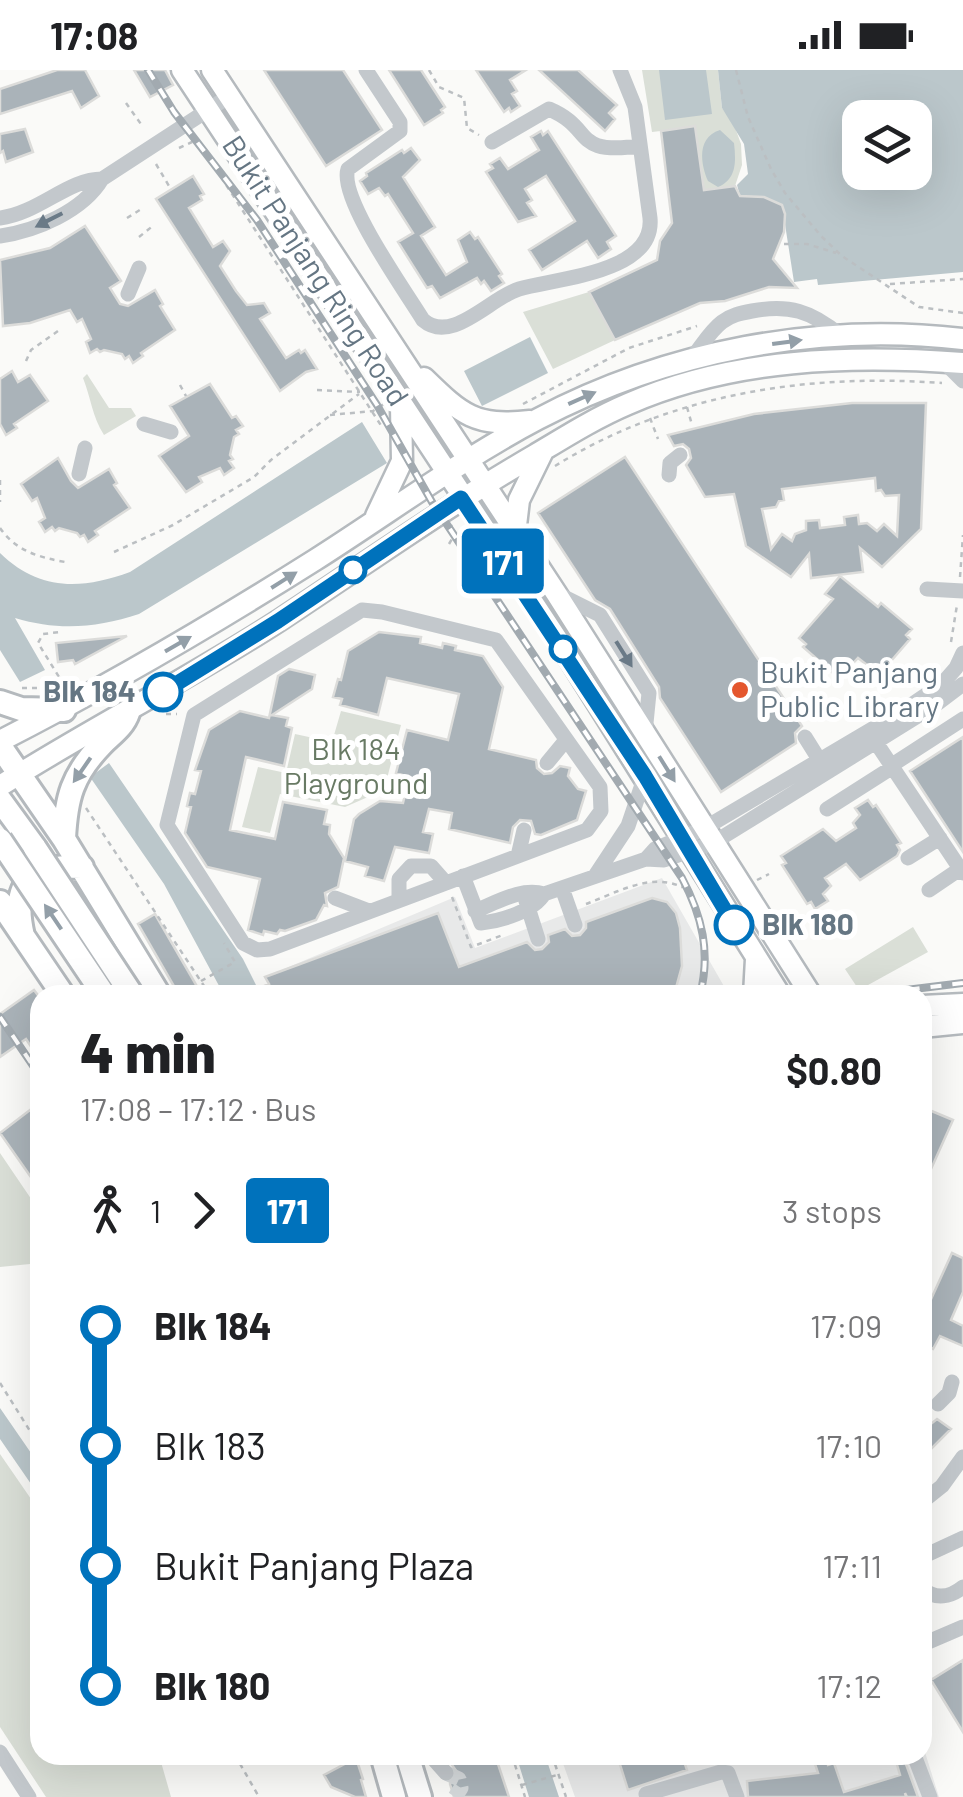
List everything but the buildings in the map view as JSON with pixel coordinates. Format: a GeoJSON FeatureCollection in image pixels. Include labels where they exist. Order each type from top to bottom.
{"type":"FeatureCollection","features":[{"type":"Feature","properties":{"kind":"highway"},"geometry":{"type":"LineString","coordinates":[[9,695],[22,710],[64,710]]}},
{"type":"Feature","properties":{"kind":"highway"},"geometry":{"type":"LineString","coordinates":[[64,839],[70,790],[99,747],[125,722],[128,713]]}},
{"type":"Feature","properties":{"kind":"highway"},"geometry":{"type":"LineString","coordinates":[[0,744],[82,866],[153,985]]}},
{"type":"Feature","properties":{"kind":"highway"},"geometry":{"type":"LineString","coordinates":[[0,800],[125,985]]}},
{"type":"Feature","properties":{"kind":"highway"},"geometry":{"type":"LineString","coordinates":[[0,840],[97,985]]}},
{"type":"Feature","properties":{"kind":"highway"},"geometry":{"type":"LineString","coordinates":[[23,936],[19,900],[25,883],[40,871],[82,866]]}},
{"type":"Feature","properties":{"kind":"highway"},"geometry":{"type":"LineString","coordinates":[[0,902],[56,985]]}},
{"type":"Feature","properties":{"kind":"highway"},"geometry":{"type":"LineString","coordinates":[[385,1765],[394,1797]]}},
{"type":"Feature","properties":{"kind":"highway"},"geometry":{"type":"LineString","coordinates":[[410,1765],[420,1797]]}},
{"type":"Feature","properties":{"kind":"highway"},"geometry":{"type":"LineString","coordinates":[[425,1765],[433,1797]]}},
{"type":"Feature","properties":{"kind":"main road","name":"Bukit Panjang Ring Road"},"geometry":{"type":"LineString","coordinates":[[182,70],[645,776],[773,985]]}},
{"type":"Feature","properties":{"kind":"main road","name":"Bukit Panjang Ring Road"},"geometry":{"type":"LineString","coordinates":[[212,70],[556,593],[805,985]]}},
{"type":"Feature","properties":{"kind":"main road"},"geometry":{"type":"LineString","coordinates":[[0,744],[238,609],[445,474],[536,420],[628,379],[691,359],[840,335],[923,334],[963,339]]}},
{"type":"Feature","properties":{"kind":"main road"},"geometry":{"type":"LineString","coordinates":[[398,352],[464,415],[494,422],[536,420]]}},
{"type":"Feature","properties":{"kind":"main road"},"geometry":{"type":"LineString","coordinates":[[0,786],[278,621],[461,498],[549,458],[629,403],[754,368],[838,359],[949,369]]}},
{"type":"Feature","properties":{"kind":"main road"},"geometry":{"type":"LineString","coordinates":[[374,521],[402,461],[399,397]]}},
{"type":"Feature","properties":{"kind":"main road"},"geometry":{"type":"LineString","coordinates":[[516,534],[519,500],[549,458]]}},
{"type":"Feature","properties":{"kind":"main road"},"geometry":{"type":"LineString","coordinates":[[755,985],[756,959]]}},
{"type":"Feature","properties":{"kind":"main road"},"geometry":{"type":"LineString","coordinates":[[932,1006],[963,1004]]}},
{"type":"Feature","properties":{"kind":"main road"},"geometry":{"type":"LineString","coordinates":[[932,1026],[963,1024]]}},
{"type":"Feature","properties":{"kind":"street"},"geometry":{"type":"LineString","coordinates":[[366,70],[400,122],[400,131],[348,169],[346,188],[424,320],[437,328],[452,326],[515,290],[601,270],[644,244],[651,229],[640,146],[633,100],[620,70]]}},
{"type":"Feature","properties":{"kind":"street"},"geometry":{"type":"LineString","coordinates":[[0,236],[54,218],[93,194],[102,179],[228,98]]}},
{"type":"Feature","properties":{"kind":"street"},"geometry":{"type":"LineString","coordinates":[[487,138],[550,109],[596,147],[608,150],[640,146]]}},
{"type":"Feature","properties":{"kind":"street"},"geometry":{"type":"LineString","coordinates":[[0,218],[41,206],[85,179],[102,179]]}},
{"type":"Feature","properties":{"kind":"street"},"geometry":{"type":"LineString","coordinates":[[128,294],[138,268]]}},
{"type":"Feature","properties":{"kind":"street"},"geometry":{"type":"LineString","coordinates":[[691,359],[722,322],[762,309],[802,310],[817,316],[840,335]]}},
{"type":"Feature","properties":{"kind":"street"},"geometry":{"type":"LineString","coordinates":[[949,369],[963,381]]}},
{"type":"Feature","properties":{"kind":"street"},"geometry":{"type":"LineString","coordinates":[[144,424],[171,432]]}},
{"type":"Feature","properties":{"kind":"street"},"geometry":{"type":"LineString","coordinates":[[79,474],[85,448]]}},
{"type":"Feature","properties":{"kind":"street"},"geometry":{"type":"LineString","coordinates":[[670,475],[670,463],[680,455]]}},
{"type":"Feature","properties":{"kind":"street"},"geometry":{"type":"LineString","coordinates":[[927,589],[961,591]]}},
{"type":"Feature","properties":{"kind":"street"},"geometry":{"type":"LineString","coordinates":[[362,610],[496,640],[566,740],[600,787],[602,804],[598,818],[588,830],[369,912],[271,941],[257,950],[243,943],[167,825],[194,715],[362,610]]}},
{"type":"Feature","properties":{"kind":"street"},"geometry":{"type":"LineString","coordinates":[[873,737],[942,684],[956,668],[956,653]]}},
{"type":"Feature","properties":{"kind":"street"},"geometry":{"type":"LineString","coordinates":[[463,876],[478,920],[486,924],[525,901],[538,903],[544,894],[646,859],[664,860],[873,737],[934,706],[963,684]]}},
{"type":"Feature","properties":{"kind":"street"},"geometry":{"type":"LineString","coordinates":[[827,809],[963,719]]}},
{"type":"Feature","properties":{"kind":"street"},"geometry":{"type":"LineString","coordinates":[[805,737],[823,767]]}},
{"type":"Feature","properties":{"kind":"street"},"geometry":{"type":"LineString","coordinates":[[873,737],[938,827],[962,871],[929,890]]}},
{"type":"Feature","properties":{"kind":"street"},"geometry":{"type":"LineString","coordinates":[[548,763],[566,740]]}},
{"type":"Feature","properties":{"kind":"street"},"geometry":{"type":"LineString","coordinates":[[595,876],[628,826],[645,776]]}},
{"type":"Feature","properties":{"kind":"street"},"geometry":{"type":"LineString","coordinates":[[908,858],[938,827]]}},
{"type":"Feature","properties":{"kind":"street"},"geometry":{"type":"LineString","coordinates":[[518,856],[524,830]]}},
{"type":"Feature","properties":{"kind":"street"},"geometry":{"type":"LineString","coordinates":[[399,900],[399,878],[411,866],[431,866],[446,883]]}},
{"type":"Feature","properties":{"kind":"street"},"geometry":{"type":"LineString","coordinates":[[562,888],[575,925]]}},
{"type":"Feature","properties":{"kind":"street"},"geometry":{"type":"LineString","coordinates":[[336,898],[369,912]]}},
{"type":"Feature","properties":{"kind":"street"},"geometry":{"type":"LineString","coordinates":[[525,901],[538,938]]}},
{"type":"Feature","properties":{"kind":"street"},"geometry":{"type":"LineString","coordinates":[[932,1494],[963,1457]]}},
{"type":"Feature","properties":{"kind":"street"},"geometry":{"type":"LineString","coordinates":[[932,1552],[963,1538]]}},
{"type":"Feature","properties":{"kind":"street"},"geometry":{"type":"LineString","coordinates":[[932,1602],[956,1591]]}},
{"type":"Feature","properties":{"kind":"street"},"geometry":{"type":"LineString","coordinates":[[932,1640],[963,1627]]}},
{"type":"Feature","properties":{"kind":"street"},"geometry":{"type":"LineString","coordinates":[[0,1752],[29,1797]]}},
{"type":"Feature","properties":{"kind":"street"},"geometry":{"type":"LineString","coordinates":[[439,1765],[446,1773]]}},
{"type":"Feature","properties":{"kind":"street"},"geometry":{"type":"LineString","coordinates":[[918,1765],[930,1797]]}},
{"type":"Feature","properties":{"kind":"street"},"geometry":{"type":"LineString","coordinates":[[646,1794],[721,1772],[728,1774],[738,1797]]}},
{"type":"Feature","properties":{"kind":"path"},"geometry":{"type":"LineString","coordinates":[[430,70],[439,87],[464,98],[467,128],[473,135],[487,138]]}},
{"type":"Feature","properties":{"kind":"path"},"geometry":{"type":"LineString","coordinates":[[736,70],[748,117],[771,169],[802,215],[842,256]]}},
{"type":"Feature","properties":{"kind":"path"},"geometry":{"type":"LineString","coordinates":[[126,103],[143,128]]}},
{"type":"Feature","properties":{"kind":"path"},"geometry":{"type":"LineString","coordinates":[[174,151],[192,142],[205,152],[387,434]]}},
{"type":"Feature","properties":{"kind":"path"},"geometry":{"type":"LineString","coordinates":[[165,157],[156,163],[169,186]]}},
{"type":"Feature","properties":{"kind":"path"},"geometry":{"type":"LineString","coordinates":[[127,218],[144,208]]}},
{"type":"Feature","properties":{"kind":"path"},"geometry":{"type":"LineString","coordinates":[[139,236],[154,225]]}},
{"type":"Feature","properties":{"kind":"path"},"geometry":{"type":"LineString","coordinates":[[784,244],[807,244],[842,256],[919,307],[963,313]]}},
{"type":"Feature","properties":{"kind":"path"},"geometry":{"type":"LineString","coordinates":[[888,285],[963,279]]}},
{"type":"Feature","properties":{"kind":"path"},"geometry":{"type":"LineString","coordinates":[[513,408],[630,348],[707,323]]}},
{"type":"Feature","properties":{"kind":"path"},"geometry":{"type":"LineString","coordinates":[[26,361],[31,350],[58,332]]}},
{"type":"Feature","properties":{"kind":"path"},"geometry":{"type":"LineString","coordinates":[[549,458],[650,418],[721,396],[949,369]]}},
{"type":"Feature","properties":{"kind":"path"},"geometry":{"type":"LineString","coordinates":[[180,385],[186,396]]}},
{"type":"Feature","properties":{"kind":"path"},"geometry":{"type":"LineString","coordinates":[[316,390],[361,392]]}},
{"type":"Feature","properties":{"kind":"path"},"geometry":{"type":"LineString","coordinates":[[114,552],[173,525],[254,477],[361,392]]}},
{"type":"Feature","properties":{"kind":"path"},"geometry":{"type":"LineString","coordinates":[[328,415],[373,411],[399,397]]}},
{"type":"Feature","properties":{"kind":"path"},"geometry":{"type":"LineString","coordinates":[[687,406],[692,425]]}},
{"type":"Feature","properties":{"kind":"path"},"geometry":{"type":"LineString","coordinates":[[650,418],[658,439]]}},
{"type":"Feature","properties":{"kind":"path"},"geometry":{"type":"LineString","coordinates":[[0,480],[0,502]]}},
{"type":"Feature","properties":{"kind":"path"},"geometry":{"type":"LineString","coordinates":[[0,528],[22,550],[64,562]]}},
{"type":"Feature","properties":{"kind":"path"},"geometry":{"type":"LineString","coordinates":[[449,544],[456,534]]}},
{"type":"Feature","properties":{"kind":"path"},"geometry":{"type":"LineString","coordinates":[[956,653],[963,535]]}},
{"type":"Feature","properties":{"kind":"path"},"geometry":{"type":"LineString","coordinates":[[9,695],[59,677],[38,643],[43,634],[60,632]]}},
{"type":"Feature","properties":{"kind":"path"},"geometry":{"type":"LineString","coordinates":[[86,809],[204,985]]}},
{"type":"Feature","properties":{"kind":"path"},"geometry":{"type":"LineString","coordinates":[[756,880],[769,874]]}},
{"type":"Feature","properties":{"kind":"path"},"geometry":{"type":"LineString","coordinates":[[202,981],[235,962],[219,934]]}},
{"type":"Feature","properties":{"kind":"path"},"geometry":{"type":"LineString","coordinates":[[0,1383],[30,1431]]}},
{"type":"Feature","properties":{"kind":"path"},"geometry":{"type":"LineString","coordinates":[[240,1765],[258,1797]]}},
{"type":"Feature","properties":{"kind":"path"},"geometry":{"type":"LineString","coordinates":[[515,1765],[525,1797]]}},
{"type":"Feature","properties":{"kind":"path"},"geometry":{"type":"LineString","coordinates":[[556,1765],[566,1797]]}},
{"type":"Feature","properties":{"kind":"path"},"geometry":{"type":"LineString","coordinates":[[521,1785],[559,1774]]}},
{"type":"Feature","properties":{"kind":"shaded area"},"geometry":{"type":"Polygon","coordinates":[[[659,70],[706,70],[712,114],[665,120],[659,70]]]}},
{"type":"Feature","properties":{"kind":"shaded area"},"geometry":{"type":"Polygon","coordinates":[[[718,70],[963,70],[963,272],[818,285],[817,279],[794,282],[782,205],[764,197],[740,196],[737,185],[748,174],[744,144],[722,108],[718,70]]]}},
{"type":"Feature","properties":{"kind":"shaded area"},"geometry":{"type":"Polygon","coordinates":[[[720,130],[734,143],[735,163],[729,179],[718,187],[708,181],[702,151],[707,138],[720,130]]]}},
{"type":"Feature","properties":{"kind":"shaded area"},"geometry":{"type":"Polygon","coordinates":[[[530,337],[548,373],[482,406],[464,371],[530,337]]]}},
{"type":"Feature","properties":{"kind":"shaded area"},"geometry":{"type":"Polygon","coordinates":[[[362,422],[387,463],[139,614],[77,626],[15,618],[45,670],[20,682],[0,650],[0,553],[30,575],[61,584],[94,582],[130,572],[362,422]]]}},
{"type":"Feature","properties":{"kind":"shaded area"},"geometry":{"type":"Polygon","coordinates":[[[109,763],[243,959],[256,985],[219,985],[164,884],[90,777],[109,763]]]}},
{"type":"Feature","properties":{"kind":"shaded area"},"geometry":{"type":"Polygon","coordinates":[[[662,878],[723,985],[269,985],[265,977],[455,897],[475,948],[662,878]]]}},
{"type":"Feature","properties":{"kind":"shaded area"},"geometry":{"type":"Polygon","coordinates":[[[0,1408],[30,1452],[30,1482],[0,1439],[0,1408]]]}},
{"type":"Feature","properties":{"kind":"shaded area"},"geometry":{"type":"Polygon","coordinates":[[[519,1765],[548,1765],[559,1797],[529,1797],[519,1765]]]}},
{"type":"Feature","properties":{"kind":"shaded area"},"geometry":{"type":"Polygon","coordinates":[[[564,1765],[929,1765],[939,1797],[575,1797],[564,1765]]]}},
{"type":"Feature","properties":{"kind":"green space"},"geometry":{"type":"Polygon","coordinates":[[[642,70],[718,70],[722,108],[733,122],[741,144],[742,165],[735,186],[704,190],[695,127],[652,132],[642,70]]]}},
{"type":"Feature","properties":{"kind":"green space"},"geometry":{"type":"Polygon","coordinates":[[[589,292],[615,340],[553,369],[523,312],[589,292]]]}},
{"type":"Feature","properties":{"kind":"green space"},"geometry":{"type":"Polygon","coordinates":[[[87,374],[109,408],[131,408],[136,416],[104,435],[83,378],[87,374]]]}},
{"type":"Feature","properties":{"kind":"green space","name":"Blk 184 Playground"},"geometry":{"type":"Polygon","coordinates":[[[341,711],[401,725],[384,790],[345,807],[280,794],[270,833],[242,827],[258,767],[286,773],[295,734],[332,742],[341,711]]]}},
{"type":"Feature","properties":{"kind":"green space"},"geometry":{"type":"Polygon","coordinates":[[[913,927],[928,952],[868,985],[856,985],[845,969],[913,927]]]}},
{"type":"Feature","properties":{"kind":"green space"},"geometry":{"type":"Polygon","coordinates":[[[0,1153],[30,1197],[30,1264],[0,1267],[0,1153]]]}},
{"type":"Feature","properties":{"kind":"green space"},"geometry":{"type":"Polygon","coordinates":[[[0,1454],[30,1498],[30,1765],[162,1765],[171,1797],[46,1797],[0,1727],[0,1454]]]}},
{"type":"Feature","properties":{"kind":"tunnel"},"geometry":{"type":"LineString","coordinates":[[446,1773],[459,1779],[461,1788],[455,1797]]}},
{"type":"Feature","properties":{"kind":"railway"},"geometry":{"type":"LineString","coordinates":[[148,70],[174,112],[257,220],[377,405],[432,502],[682,878],[703,935],[702,985]]}},
{"type":"Feature","properties":{"kind":"railway"},"geometry":{"type":"LineString","coordinates":[[932,987],[963,983]]}},
{"type":"Feature","properties":{"kind":"railway"},"geometry":{"type":"LineString","coordinates":[[0,1017],[30,1061]]}},
{"type":"Feature","properties":{"kind":"bus line","name":"171"},"geometry":{"type":"LineString","coordinates":[[163,692],[278,621],[461,498],[645,776],[734,925]]}},
{"type":"Feature","properties":{"kind":"place","name":"Bukit Panjang Public Library"},"geometry":{"type":"Point","coordinates":[740,690]}},
{"type":"Feature","properties":{"kind":"place","name":"Blk 184"},"geometry":{"type":"Point","coordinates":[163,692]}},
{"type":"Feature","properties":{"kind":"place","name":"Blk 180"},"geometry":{"type":"Point","coordinates":[734,925]}}]}
